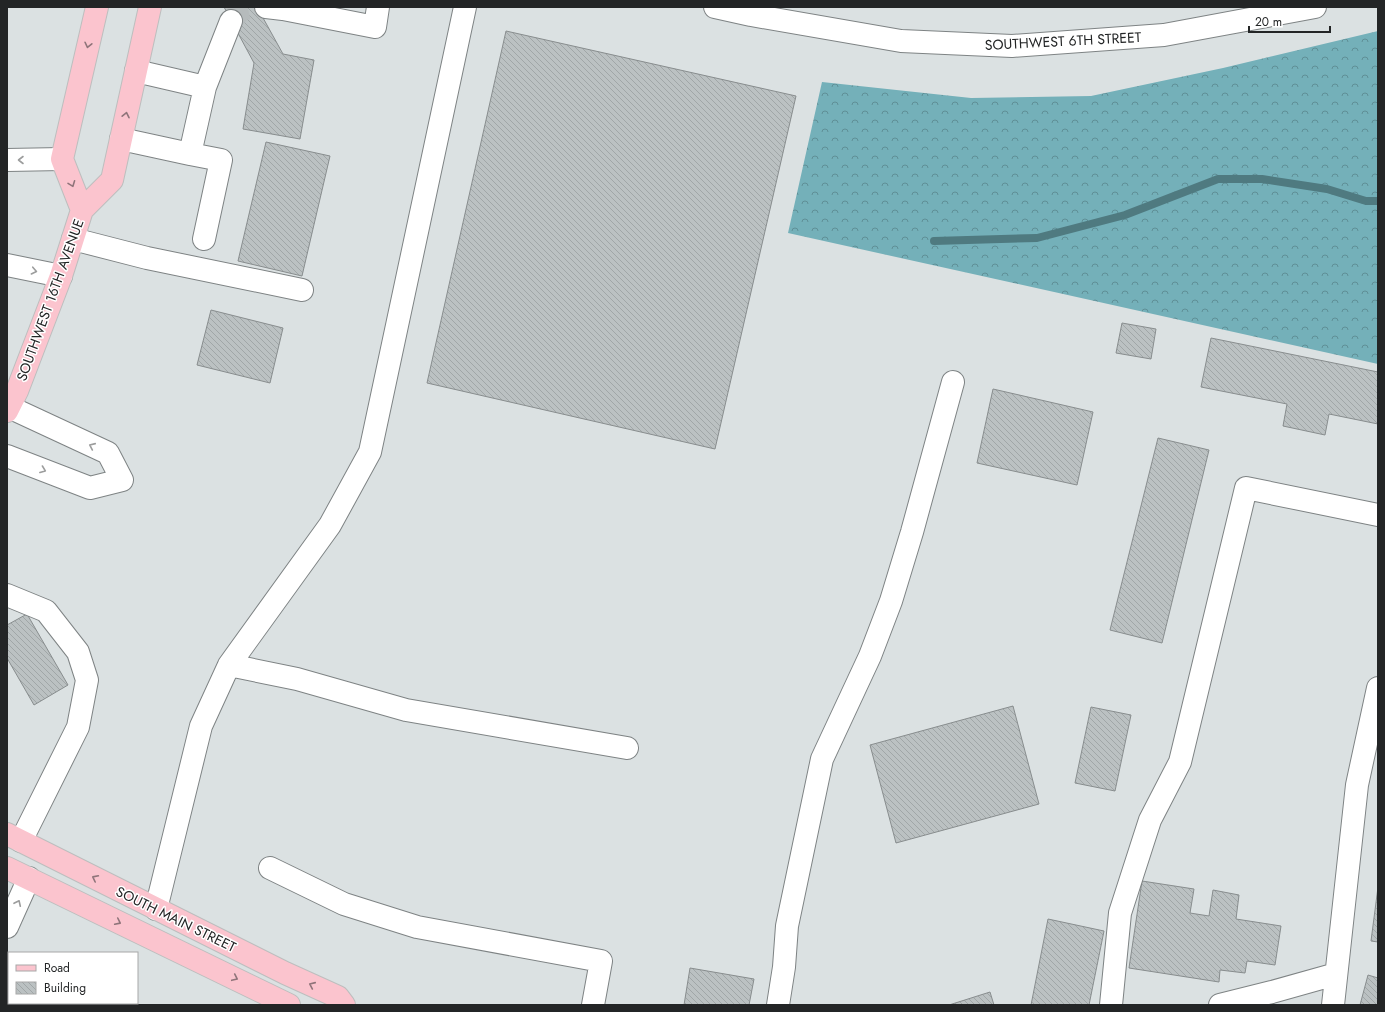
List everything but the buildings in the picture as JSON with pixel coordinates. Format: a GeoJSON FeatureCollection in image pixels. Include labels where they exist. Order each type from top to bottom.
{"type":"FeatureCollection","features":[{"type":"Feature","properties":{"kind":"main road"},"geometry":{"type":"LineString","coordinates":[[62,159],[97,7]]}},
{"type":"Feature","properties":{"kind":"main road","name":"SOUTHWEST 16TH AVENUE"},"geometry":{"type":"LineString","coordinates":[[8,409],[17,391],[61,276],[82,210],[112,180],[150,7]]}},
{"type":"Feature","properties":{"kind":"main road","name":"SOUTHWEST 16TH AVENUE"},"geometry":{"type":"LineString","coordinates":[[62,159],[82,210]]}},
{"type":"Feature","properties":{"kind":"main road","name":"SOUTH MAIN STREET"},"geometry":{"type":"LineString","coordinates":[[14,838],[285,973],[338,997],[344,1005]]}},
{"type":"Feature","properties":{"kind":"main road","name":"SOUTH MAIN STREET"},"geometry":{"type":"LineString","coordinates":[[7,868],[288,1005]]}},
{"type":"Feature","properties":{"kind":"street"},"geometry":{"type":"LineString","coordinates":[[266,7],[375,27],[378,7]]}},
{"type":"Feature","properties":{"kind":"street"},"geometry":{"type":"LineString","coordinates":[[156,909],[201,726],[229,664],[330,525],[370,452],[465,7]]}},
{"type":"Feature","properties":{"kind":"street","name":"SOUTHWEST 6TH STREET"},"geometry":{"type":"LineString","coordinates":[[716,7],[751,15],[901,42],[1012,46],[1164,35],[1315,7]]}},
{"type":"Feature","properties":{"kind":"street"},"geometry":{"type":"LineString","coordinates":[[190,154],[205,87],[232,21]]}},
{"type":"Feature","properties":{"kind":"street"},"geometry":{"type":"LineString","coordinates":[[136,71],[205,87]]}},
{"type":"Feature","properties":{"kind":"street"},"geometry":{"type":"LineString","coordinates":[[121,139],[220,160],[204,239]]}},
{"type":"Feature","properties":{"kind":"street"},"geometry":{"type":"LineString","coordinates":[[7,160],[62,159]]}},
{"type":"Feature","properties":{"kind":"street"},"geometry":{"type":"LineString","coordinates":[[73,239],[147,258],[302,290]]}},
{"type":"Feature","properties":{"kind":"street"},"geometry":{"type":"LineString","coordinates":[[7,265],[61,276]]}},
{"type":"Feature","properties":{"kind":"street"},"geometry":{"type":"LineString","coordinates":[[778,1005],[784,967],[787,926],[822,759],[870,656],[891,601],[912,532],[953,382]]}},
{"type":"Feature","properties":{"kind":"street"},"geometry":{"type":"LineString","coordinates":[[7,456],[90,488],[122,480],[108,454],[8,409]]}},
{"type":"Feature","properties":{"kind":"street"},"geometry":{"type":"LineString","coordinates":[[1111,1005],[1120,912],[1150,820],[1180,762],[1246,488],[1378,515]]}},
{"type":"Feature","properties":{"kind":"street"},"geometry":{"type":"LineString","coordinates":[[7,595],[46,611],[78,652],[87,680],[78,728],[14,838]]}},
{"type":"Feature","properties":{"kind":"street"},"geometry":{"type":"LineString","coordinates":[[229,664],[297,679],[406,710],[627,748]]}},
{"type":"Feature","properties":{"kind":"street"},"geometry":{"type":"LineString","coordinates":[[1333,1005],[1357,785],[1378,688]]}},
{"type":"Feature","properties":{"kind":"street"},"geometry":{"type":"LineString","coordinates":[[270,868],[344,904],[417,927],[602,961],[593,1005]]}},
{"type":"Feature","properties":{"kind":"street"},"geometry":{"type":"LineString","coordinates":[[7,927],[29,878]]}},
{"type":"Feature","properties":{"kind":"street"},"geometry":{"type":"LineString","coordinates":[[1225,1004],[1336,974]]}},
{"type":"Feature","properties":{"kind":"green space"},"geometry":{"type":"Polygon","coordinates":[[[1378,31],[1378,364],[788,233],[822,82],[971,98],[1091,96],[1223,68],[1378,31]]]}},
{"type":"Feature","properties":{"kind":"waterway"},"geometry":{"type":"LineString","coordinates":[[934,241],[1037,238],[1125,215],[1218,179],[1262,179],[1327,189],[1366,201],[1378,201]]}},
{"type":"Feature","properties":{"kind":"tunnel"},"geometry":{"type":"LineString","coordinates":[[231,21],[241,10],[254,7]]}}]}
